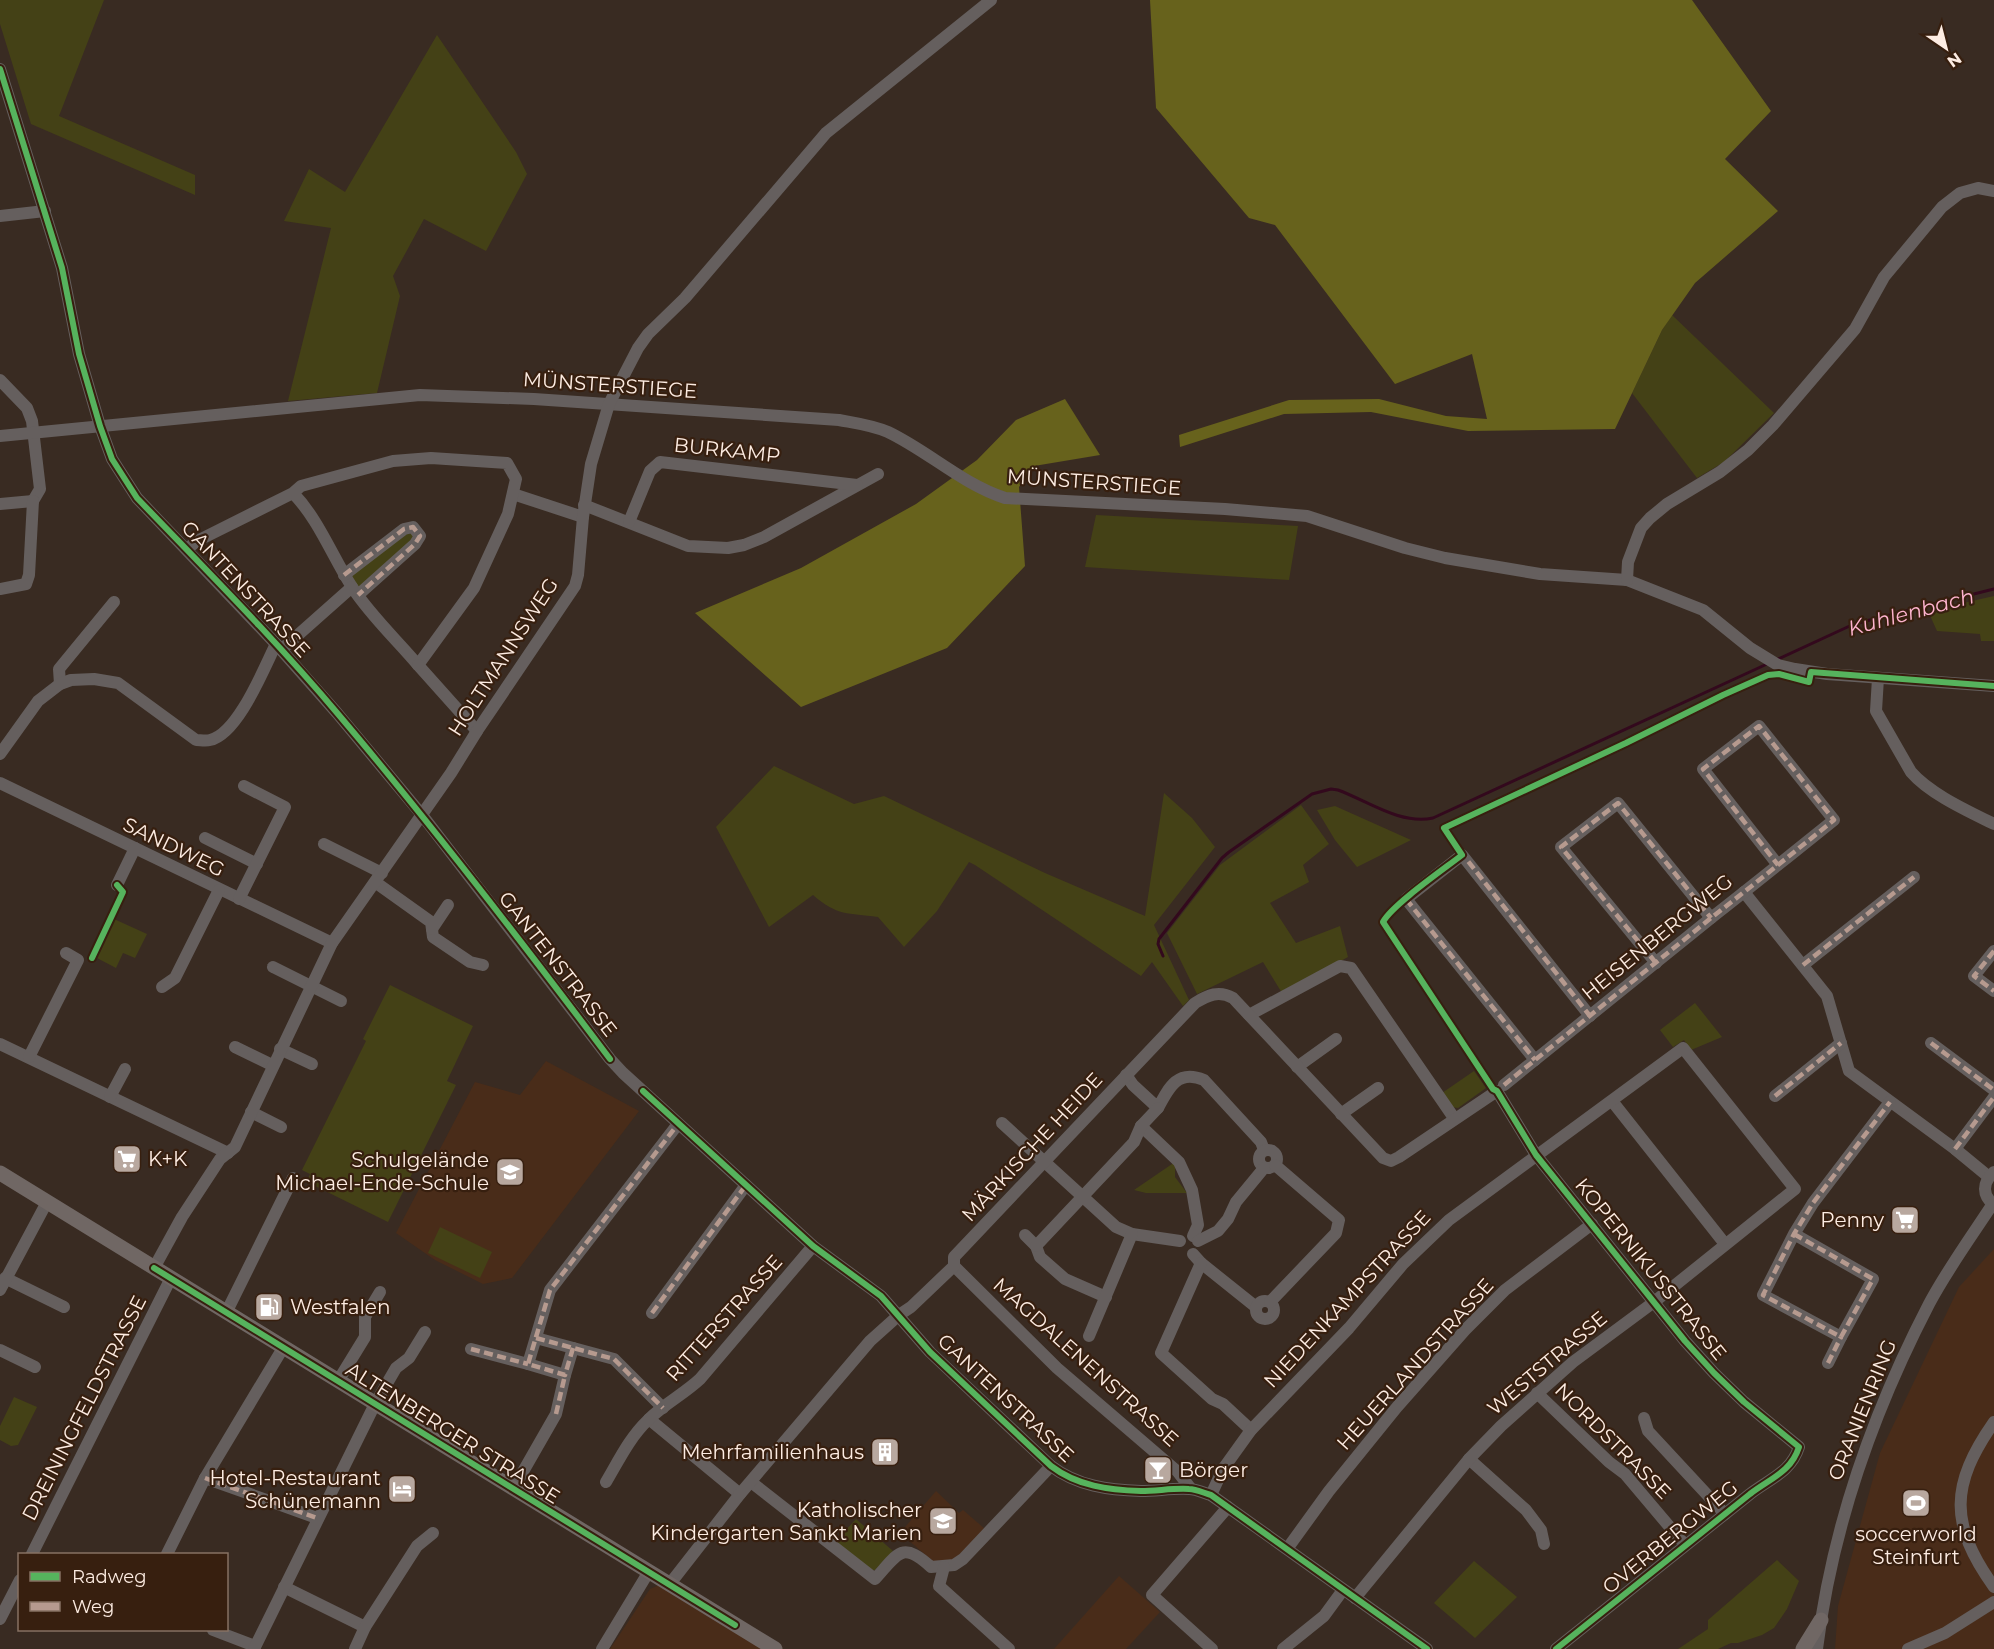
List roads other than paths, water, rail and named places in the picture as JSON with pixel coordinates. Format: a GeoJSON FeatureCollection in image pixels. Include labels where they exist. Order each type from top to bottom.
{"type":"FeatureCollection","features":[{"type":"Feature","properties":{"kind":"main road","name":"ALTENBERGER STRASSE"},"geometry":{"type":"LineString","coordinates":[[0,1173],[775,1649]]}},
{"type":"Feature","properties":{"kind":"main road"},"geometry":{"type":"LineString","coordinates":[[1803,1649],[1821,1620]]}},
{"type":"Feature","properties":{"kind":"street","name":"HOLTMANNSWEG"},"geometry":{"type":"LineString","coordinates":[[154,1269],[182,1217],[220,1158],[235,1147],[332,943],[451,773],[575,585],[591,464],[609,404],[628,364],[648,334],[685,298],[826,134],[991,0]]}},
{"type":"Feature","properties":{"kind":"street","name":"GANTENSTRASSE"},"geometry":{"type":"LineString","coordinates":[[0,69],[62,268],[79,354],[100,426],[112,459],[128,486],[279,647],[337,713],[422,815],[610,1059],[813,1246],[881,1296],[930,1352],[1064,1476],[1078,1482],[1110,1489],[1142,1491],[1191,1489],[1211,1495],[1427,1649]]}},
{"type":"Feature","properties":{"kind":"street"},"geometry":{"type":"LineString","coordinates":[[1627,580],[1628,562],[1641,528],[1667,504],[1729,465],[1773,425],[1855,329],[1884,277],[1942,207],[1960,193],[1978,188],[1994,190]]}},
{"type":"Feature","properties":{"kind":"street"},"geometry":{"type":"LineString","coordinates":[[0,216],[45,211]]}},
{"type":"Feature","properties":{"kind":"street"},"geometry":{"type":"LineString","coordinates":[[0,380],[27,408],[34,432],[40,489],[33,501],[29,575],[26,584],[0,589]]}},
{"type":"Feature","properties":{"kind":"street","name":"MÜNSTERSTIEGE"},"geometry":{"type":"LineString","coordinates":[[0,436],[420,394],[474,395],[839,420],[868,425],[903,440],[980,488],[1005,498],[1225,509],[1306,516],[1405,548],[1445,558],[1540,574],[1627,580],[1703,610],[1750,648],[1778,665],[1827,675],[1994,686]]}},
{"type":"Feature","properties":{"kind":"street"},"geometry":{"type":"LineString","coordinates":[[187,549],[197,541],[292,493],[301,486],[393,461],[430,458],[507,463],[516,479],[508,513],[474,588],[418,664]]}},
{"type":"Feature","properties":{"kind":"street","name":"BURKAMP"},"geometry":{"type":"LineString","coordinates":[[629,522],[650,471],[660,462],[856,485]]}},
{"type":"Feature","properties":{"kind":"street"},"geometry":{"type":"LineString","coordinates":[[513,494],[629,522],[688,546],[728,548],[744,545],[764,537],[878,474]]}},
{"type":"Feature","properties":{"kind":"street"},"geometry":{"type":"LineString","coordinates":[[292,493],[304,504],[355,591],[477,731]]}},
{"type":"Feature","properties":{"kind":"street"},"geometry":{"type":"LineString","coordinates":[[0,504],[33,501]]}},
{"type":"Feature","properties":{"kind":"street"},"geometry":{"type":"LineString","coordinates":[[0,754],[38,701],[60,684],[71,680],[94,679],[118,683],[196,740],[211,740],[229,728],[246,704],[279,647],[355,591],[415,544],[420,537],[413,527],[404,530],[344,575]]}},
{"type":"Feature","properties":{"kind":"street"},"geometry":{"type":"LineString","coordinates":[[60,684],[59,669],[114,602]]}},
{"type":"Feature","properties":{"kind":"street"},"geometry":{"type":"LineString","coordinates":[[1878,678],[1876,711],[1911,772],[1917,779],[1955,804],[1994,824]]}},
{"type":"Feature","properties":{"kind":"street","name":"HEISENBERGWEG"},"geometry":{"type":"LineString","coordinates":[[1504,1085],[1711,918],[1778,865],[1834,820],[1759,726],[1703,770],[1778,865]]}},
{"type":"Feature","properties":{"kind":"street","name":"SANDWEG"},"geometry":{"type":"LineString","coordinates":[[0,783],[332,943]]}},
{"type":"Feature","properties":{"kind":"street"},"geometry":{"type":"LineString","coordinates":[[239,899],[285,807],[244,786]]}},
{"type":"Feature","properties":{"kind":"street"},"geometry":{"type":"LineString","coordinates":[[1656,963],[1561,847],[1618,803],[1711,918]]}},
{"type":"Feature","properties":{"kind":"street"},"geometry":{"type":"LineString","coordinates":[[205,838],[257,864]]}},
{"type":"Feature","properties":{"kind":"street"},"geometry":{"type":"LineString","coordinates":[[324,844],[378,877],[431,922],[433,937],[470,962],[483,964]]}},
{"type":"Feature","properties":{"kind":"street"},"geometry":{"type":"LineString","coordinates":[[117,885],[135,848]]}},
{"type":"Feature","properties":{"kind":"street"},"geometry":{"type":"LineString","coordinates":[[1535,1060],[1406,899],[1462,855],[1590,1016]]}},
{"type":"Feature","properties":{"kind":"street"},"geometry":{"type":"LineString","coordinates":[[1803,965],[1914,877]]}},
{"type":"Feature","properties":{"kind":"street"},"geometry":{"type":"LineString","coordinates":[[162,987],[175,978],[219,890]]}},
{"type":"Feature","properties":{"kind":"street"},"geometry":{"type":"LineString","coordinates":[[1744,892],[1827,996],[1849,1071],[1991,1174]]}},
{"type":"Feature","properties":{"kind":"street"},"geometry":{"type":"LineString","coordinates":[[432,929],[448,905]]}},
{"type":"Feature","properties":{"kind":"street"},"geometry":{"type":"LineString","coordinates":[[1994,951],[1974,976],[1994,991]]}},
{"type":"Feature","properties":{"kind":"street"},"geometry":{"type":"LineString","coordinates":[[28,1057],[78,960],[66,953]]}},
{"type":"Feature","properties":{"kind":"street"},"geometry":{"type":"LineString","coordinates":[[1340,966],[1351,968],[1454,1119],[1391,1161],[1383,1158],[1249,1015],[1340,966]]}},
{"type":"Feature","properties":{"kind":"street"},"geometry":{"type":"LineString","coordinates":[[273,967],[341,1001]]}},
{"type":"Feature","properties":{"kind":"street","name":"MÄRKISCHE HEIDE"},"geometry":{"type":"LineString","coordinates":[[669,1585],[740,1494],[870,1341],[911,1307],[954,1266],[954,1257],[1195,1003],[1205,996],[1226,994],[1249,1015]]}},
{"type":"Feature","properties":{"kind":"street"},"geometry":{"type":"LineString","coordinates":[[1297,1066],[1336,1039]]}},
{"type":"Feature","properties":{"kind":"street"},"geometry":{"type":"LineString","coordinates":[[1775,1095],[1841,1043]]}},
{"type":"Feature","properties":{"kind":"street"},"geometry":{"type":"LineString","coordinates":[[1931,1043],[1994,1090]]}},
{"type":"Feature","properties":{"kind":"street"},"geometry":{"type":"LineString","coordinates":[[0,1044],[228,1153]]}},
{"type":"Feature","properties":{"kind":"street"},"geometry":{"type":"LineString","coordinates":[[235,1047],[272,1065]]}},
{"type":"Feature","properties":{"kind":"street","name":"NIEDENKAMPSTRASSE"},"geometry":{"type":"LineString","coordinates":[[1211,1495],[1223,1469],[1251,1430],[1349,1328],[1419,1249],[1449,1220],[1683,1048],[1795,1189]]}},
{"type":"Feature","properties":{"kind":"street"},"geometry":{"type":"LineString","coordinates":[[280,1049],[312,1064]]}},
{"type":"Feature","properties":{"kind":"street"},"geometry":{"type":"LineString","coordinates":[[110,1097],[126,1069]]}},
{"type":"Feature","properties":{"kind":"street"},"geometry":{"type":"LineString","coordinates":[[1126,1075],[1133,1085],[1158,1108]]}},
{"type":"Feature","properties":{"kind":"street"},"geometry":{"type":"LineString","coordinates":[[1036,1246],[1134,1142],[1141,1126],[1158,1108],[1167,1091],[1180,1078],[1192,1075],[1204,1080],[1261,1142],[1264,1150],[1259,1156],[1259,1163],[1270,1166],[1340,1220],[1336,1233],[1270,1302],[1261,1301],[1256,1307],[1197,1258],[1185,1254],[1180,1248],[1180,1241]]}},
{"type":"Feature","properties":{"kind":"street"},"geometry":{"type":"LineString","coordinates":[[1341,1114],[1378,1088]]}},
{"type":"Feature","properties":{"kind":"street","name":"KOPERNIKUSSTRASSE"},"geometry":{"type":"LineString","coordinates":[[1454,1119],[1497,1091],[1536,1155],[1685,1341],[1744,1402],[1799,1447]]}},
{"type":"Feature","properties":{"kind":"street"},"geometry":{"type":"LineString","coordinates":[[1955,1149],[1994,1097]]}},
{"type":"Feature","properties":{"kind":"street"},"geometry":{"type":"LineString","coordinates":[[1612,1101],[1725,1244]]}},
{"type":"Feature","properties":{"kind":"street"},"geometry":{"type":"LineString","coordinates":[[1841,1337],[1763,1295],[1794,1234],[1813,1203],[1890,1102]]}},
{"type":"Feature","properties":{"kind":"street"},"geometry":{"type":"LineString","coordinates":[[251,1112],[281,1127]]}},
{"type":"Feature","properties":{"kind":"street"},"geometry":{"type":"LineString","coordinates":[[1002,1123],[1116,1227],[1132,1234],[1180,1241],[1186,1236],[1196,1238],[1218,1231],[1228,1219],[1236,1202],[1270,1166]]}},
{"type":"Feature","properties":{"kind":"street"},"geometry":{"type":"LineString","coordinates":[[528,1365],[546,1298],[678,1124]]}},
{"type":"Feature","properties":{"kind":"street"},"geometry":{"type":"LineString","coordinates":[[1141,1126],[1179,1162],[1192,1190],[1198,1225],[1197,1258],[1161,1353],[1251,1430]]}},
{"type":"Feature","properties":{"kind":"street","name":"ORANIENRING"},"geometry":{"type":"LineString","coordinates":[[1817,1649],[1833,1558],[1849,1496],[1883,1403],[1929,1302],[1993,1205],[1984,1191],[1991,1174]]}},
{"type":"Feature","properties":{"kind":"street"},"geometry":{"type":"LineString","coordinates":[[226,1313],[293,1178]]}},
{"type":"Feature","properties":{"kind":"street"},"geometry":{"type":"LineString","coordinates":[[652,1314],[746,1185]]}},
{"type":"Feature","properties":{"kind":"street","name":"WESTSTRASSE"},"geometry":{"type":"LineString","coordinates":[[1355,1598],[1469,1459],[1537,1393],[1573,1362],[1654,1302],[1795,1189]]}},
{"type":"Feature","properties":{"kind":"street"},"geometry":{"type":"LineString","coordinates":[[47,1202],[3,1284],[64,1307]]}},
{"type":"Feature","properties":{"kind":"street","name":"HEUERLANDSTRASSE"},"geometry":{"type":"LineString","coordinates":[[1287,1549],[1329,1491],[1397,1407],[1465,1330],[1505,1290],[1592,1224]]}},
{"type":"Feature","properties":{"kind":"street"},"geometry":{"type":"LineString","coordinates":[[1089,1336],[1132,1234]]}},
{"type":"Feature","properties":{"kind":"street"},"geometry":{"type":"LineString","coordinates":[[1794,1234],[1873,1279],[1828,1363]]}},
{"type":"Feature","properties":{"kind":"street"},"geometry":{"type":"LineString","coordinates":[[1024,1235],[1036,1246],[1040,1257],[1065,1280],[1106,1297]]}},
{"type":"Feature","properties":{"kind":"street","name":"RITTERSTRASSE"},"geometry":{"type":"LineString","coordinates":[[606,1482],[632,1438],[649,1419],[700,1379],[813,1246]]}},
{"type":"Feature","properties":{"kind":"street","name":"MAGDALENENSTRASSE"},"geometry":{"type":"LineString","coordinates":[[954,1266],[1057,1368],[1178,1472],[1191,1489]]}},
{"type":"Feature","properties":{"kind":"street","name":"DREININGFELDSTRASSE"},"geometry":{"type":"LineString","coordinates":[[33,1553],[171,1278]]}},
{"type":"Feature","properties":{"kind":"street","name":"ALTENBERGER STRASSE"},"geometry":{"type":"LineString","coordinates":[[338,1382],[365,1336],[365,1317],[380,1292]]}},
{"type":"Feature","properties":{"kind":"street","name":"ALTENBERGER STRASSE"},"geometry":{"type":"LineString","coordinates":[[375,1404],[396,1368],[409,1358],[425,1332]]}},
{"type":"Feature","properties":{"kind":"street"},"geometry":{"type":"LineString","coordinates":[[536,1338],[614,1359],[663,1408]]}},
{"type":"Feature","properties":{"kind":"street"},"geometry":{"type":"LineString","coordinates":[[168,1553],[205,1478],[283,1348]]}},
{"type":"Feature","properties":{"kind":"street"},"geometry":{"type":"LineString","coordinates":[[513,1489],[556,1414],[573,1348]]}},
{"type":"Feature","properties":{"kind":"street"},"geometry":{"type":"LineString","coordinates":[[471,1349],[565,1375]]}},
{"type":"Feature","properties":{"kind":"street"},"geometry":{"type":"LineString","coordinates":[[0,1350],[35,1367]]}},
{"type":"Feature","properties":{"kind":"street","name":"NORDSTRASSE"},"geometry":{"type":"LineString","coordinates":[[1537,1393],[1624,1474],[1685,1545]]}},
{"type":"Feature","properties":{"kind":"street"},"geometry":{"type":"LineString","coordinates":[[217,1631],[254,1648],[375,1404]]}},
{"type":"Feature","properties":{"kind":"street"},"geometry":{"type":"LineString","coordinates":[[1644,1418],[1648,1431],[1725,1514]]}},
{"type":"Feature","properties":{"kind":"street"},"geometry":{"type":"LineString","coordinates":[[649,1419],[740,1494]]}},
{"type":"Feature","properties":{"kind":"street"},"geometry":{"type":"LineString","coordinates":[[1994,1422],[1981,1440],[1965,1472],[1959,1508],[1962,1529],[1971,1551],[1994,1587]]}},
{"type":"Feature","properties":{"kind":"street","name":"OVERBERGWEG"},"geometry":{"type":"LineString","coordinates":[[1556,1649],[1685,1545],[1772,1478],[1785,1471],[1795,1460],[1799,1447]]}},
{"type":"Feature","properties":{"kind":"street"},"geometry":{"type":"LineString","coordinates":[[1469,1459],[1526,1509],[1541,1530],[1544,1544]]}},
{"type":"Feature","properties":{"kind":"street"},"geometry":{"type":"LineString","coordinates":[[751,1482],[875,1579],[899,1553],[906,1551],[914,1553],[931,1567],[954,1565],[963,1559],[1052,1466]]}},
{"type":"Feature","properties":{"kind":"street"},"geometry":{"type":"LineString","coordinates":[[205,1478],[317,1518]]}},
{"type":"Feature","properties":{"kind":"street"},"geometry":{"type":"LineString","coordinates":[[1212,1649],[1152,1595],[1228,1507]]}},
{"type":"Feature","properties":{"kind":"street"},"geometry":{"type":"LineString","coordinates":[[355,1649],[365,1627],[417,1546],[433,1533]]}},
{"type":"Feature","properties":{"kind":"street"},"geometry":{"type":"LineString","coordinates":[[944,1567],[939,1586],[1009,1649]]}},
{"type":"Feature","properties":{"kind":"street"},"geometry":{"type":"LineString","coordinates":[[602,1649],[648,1573]]}},
{"type":"Feature","properties":{"kind":"street"},"geometry":{"type":"LineString","coordinates":[[0,1619],[18,1584]]}},
{"type":"Feature","properties":{"kind":"street"},"geometry":{"type":"LineString","coordinates":[[284,1587],[365,1627]]}},
{"type":"Feature","properties":{"kind":"street"},"geometry":{"type":"LineString","coordinates":[[1283,1649],[1324,1616],[1343,1590]]}},
{"type":"Feature","properties":{"kind":"street"},"geometry":{"type":"LineString","coordinates":[[1908,1649],[1945,1634],[1994,1602]]}},
{"type":"Feature","properties":{"kind":"waterway","name":"Kuhlenbach"},"geometry":{"type":"LineString","coordinates":[[1776,660],[1854,624],[1994,589]]}},
{"type":"Feature","properties":{"kind":"waterway","name":"Kuhlenbach"},"geometry":{"type":"LineString","coordinates":[[1163,956],[1158,944],[1159,939],[1222,858],[1312,794],[1331,789],[1338,790],[1396,815],[1408,818],[1433,818],[1767,664]]}},
{"type":"Feature","properties":{"kind":"place","name":"K+K"},"geometry":{"type":"Point","coordinates":[127,1159]}},
{"type":"Feature","properties":{"kind":"place","name":"Schulgelände Michael-Ende-Schule"},"geometry":{"type":"Point","coordinates":[510,1172]}},
{"type":"Feature","properties":{"kind":"place","name":"Penny"},"geometry":{"type":"Point","coordinates":[1905,1220]}},
{"type":"Feature","properties":{"kind":"place","name":"Westfalen"},"geometry":{"type":"Point","coordinates":[269,1307]}},
{"type":"Feature","properties":{"kind":"place","name":"Mehrfamilienhaus"},"geometry":{"type":"Point","coordinates":[885,1452]}},
{"type":"Feature","properties":{"kind":"place","name":"Börger"},"geometry":{"type":"Point","coordinates":[1158,1470]}},
{"type":"Feature","properties":{"kind":"place","name":"Hotel-Restaurant Schünemann"},"geometry":{"type":"Point","coordinates":[402,1489]}},
{"type":"Feature","properties":{"kind":"place","name":"soccerworld Steinfurt"},"geometry":{"type":"Point","coordinates":[1916,1503]}},
{"type":"Feature","properties":{"kind":"place","name":"Katholischer Kindergarten Sankt Marien"},"geometry":{"type":"Point","coordinates":[943,1521]}}]}
